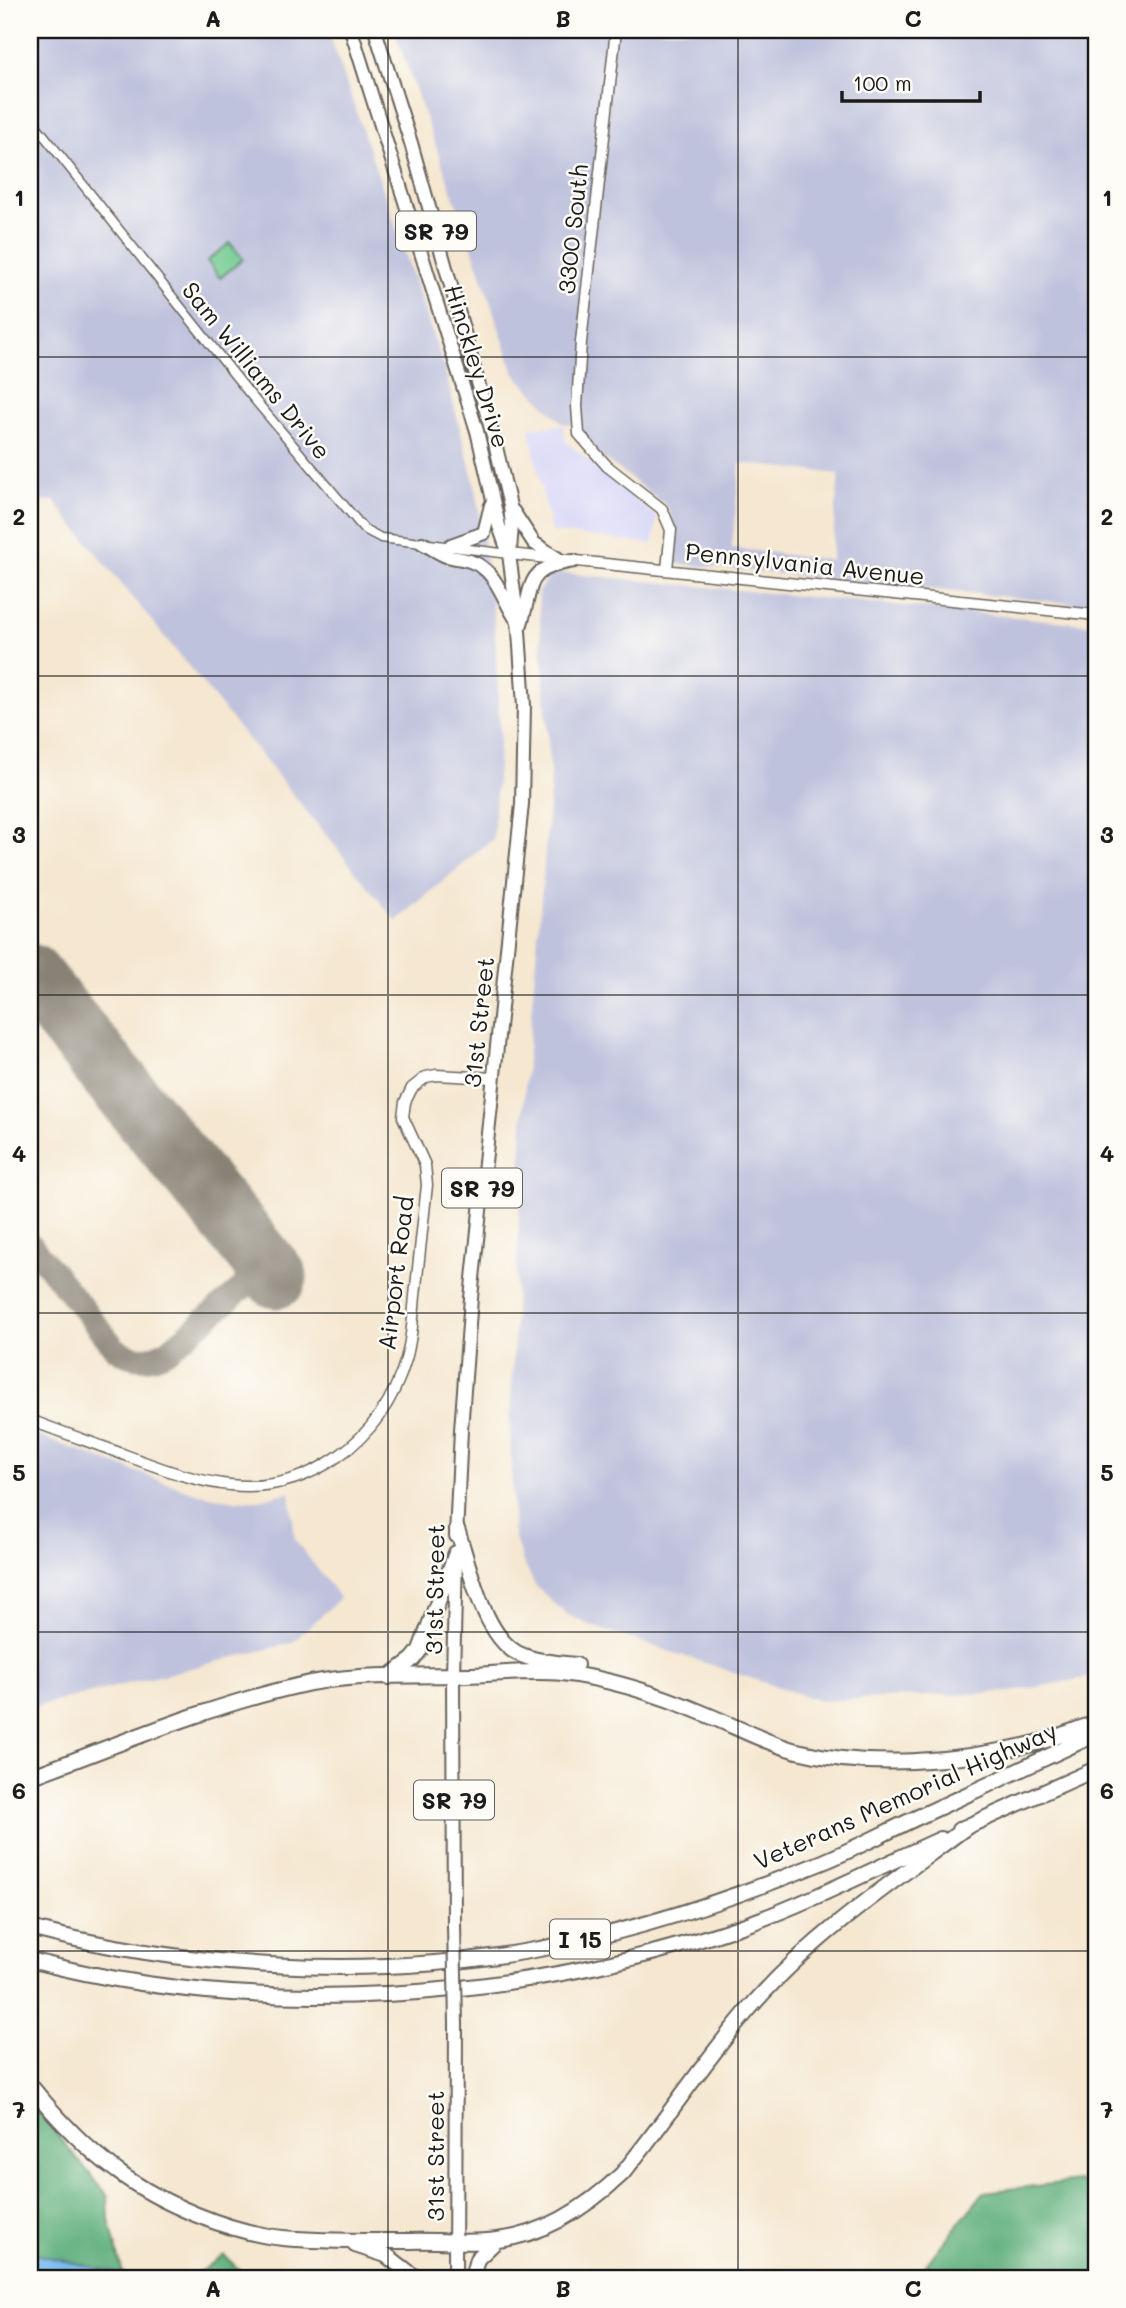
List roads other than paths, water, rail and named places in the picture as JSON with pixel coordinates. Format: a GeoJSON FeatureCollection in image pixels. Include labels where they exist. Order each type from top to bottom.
{"type":"FeatureCollection","features":[{"type":"Feature","properties":{"kind":"highway"},"geometry":{"type":"LineString","coordinates":[[457,1529],[483,1609],[502,1642],[530,1658],[620,1675],[642,1689]]}},
{"type":"Feature","properties":{"kind":"highway"},"geometry":{"type":"LineString","coordinates":[[389,1677],[420,1650],[456,1553]]}},
{"type":"Feature","properties":{"kind":"highway"},"geometry":{"type":"LineString","coordinates":[[30,1777],[174,1724],[288,1688],[350,1679],[389,1677],[558,1673],[601,1678],[642,1689],[797,1751],[852,1759],[905,1761],[958,1758],[1030,1745],[1096,1723]]}},
{"type":"Feature","properties":{"kind":"highway","name":"Veterans Memorial Highway"},"geometry":{"type":"LineString","coordinates":[[30,1928],[140,1952],[323,1966],[464,1961],[531,1950],[613,1931],[701,1906],[823,1861],[1096,1734]]}},
{"type":"Feature","properties":{"kind":"highway","name":"I 15"},"geometry":{"type":"LineString","coordinates":[[30,1960],[130,1980],[215,1991],[381,1995],[465,1989],[548,1976],[657,1952],[749,1923],[1096,1769]]}},
{"type":"Feature","properties":{"kind":"highway"},"geometry":{"type":"LineString","coordinates":[[30,2085],[80,2138],[117,2172],[199,2216],[240,2230],[281,2238],[344,2242],[497,2240],[535,2230],[596,2198],[622,2174],[754,2003],[792,1964],[855,1911],[968,1826]]}},
{"type":"Feature","properties":{"kind":"highway"},"geometry":{"type":"LineString","coordinates":[[472,2278],[477,2259],[497,2240]]}},
{"type":"Feature","properties":{"kind":"highway"},"geometry":{"type":"LineString","coordinates":[[344,2242],[386,2255],[416,2278]]}},
{"type":"Feature","properties":{"kind":"main road","name":"Hinckley Drive"},"geometry":{"type":"LineString","coordinates":[[351,30],[477,431],[492,497],[509,554],[519,626],[524,706],[522,804],[512,903]]}},
{"type":"Feature","properties":{"kind":"main road","name":"Hinckley Drive"},"geometry":{"type":"LineString","coordinates":[[375,30],[411,143],[467,340],[510,506],[512,526],[509,554]]}},
{"type":"Feature","properties":{"kind":"main road"},"geometry":{"type":"LineString","coordinates":[[451,545],[484,533],[492,497]]}},
{"type":"Feature","properties":{"kind":"main road"},"geometry":{"type":"LineString","coordinates":[[510,506],[534,543],[560,560]]}},
{"type":"Feature","properties":{"kind":"main road"},"geometry":{"type":"LineString","coordinates":[[422,542],[445,555],[482,567],[493,578],[519,626]]}},
{"type":"Feature","properties":{"kind":"main road"},"geometry":{"type":"LineString","coordinates":[[519,626],[531,584],[539,571],[553,564],[574,561]]}},
{"type":"Feature","properties":{"kind":"main road","name":"31st Street"},"geometry":{"type":"LineString","coordinates":[[455,2278],[453,1675],[461,1430],[471,1298],[512,903]]}},
{"type":"Feature","properties":{"kind":"street","name":"3300 South"},"geometry":{"type":"LineString","coordinates":[[616,30],[581,342],[577,406],[579,434],[607,466],[662,509],[671,530],[667,569]]}},
{"type":"Feature","properties":{"kind":"street","name":"Sam Williams Drive"},"geometry":{"type":"LineString","coordinates":[[30,118],[249,393],[364,529],[381,538],[509,554]]}},
{"type":"Feature","properties":{"kind":"street","name":"Pennsylvania Avenue"},"geometry":{"type":"LineString","coordinates":[[509,554],[1096,615]]}},
{"type":"Feature","properties":{"kind":"street","name":"Airport Road"},"geometry":{"type":"LineString","coordinates":[[30,1420],[196,1481],[234,1487],[264,1486],[298,1478],[329,1463],[357,1443],[384,1411],[397,1385],[409,1346],[427,1185],[425,1165],[404,1117],[405,1102],[412,1088],[426,1077],[452,1074],[493,1078]]}},
{"type":"Feature","properties":{"kind":"water"},"geometry":{"type":"Polygon","coordinates":[[[30,2253],[123,2274],[138,2278],[30,2278],[30,2253]]]}}]}
